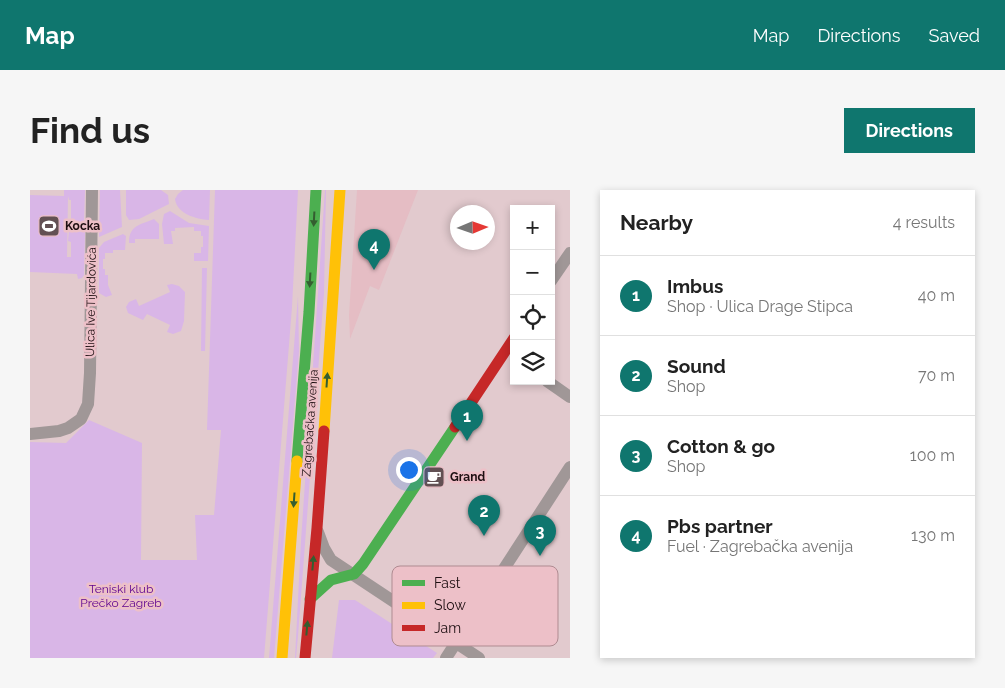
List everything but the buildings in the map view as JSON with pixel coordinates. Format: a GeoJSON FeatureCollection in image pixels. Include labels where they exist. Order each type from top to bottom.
{"type":"FeatureCollection","features":[{"type":"Feature","properties":{"kind":"main road","name":"Zagrebačka avenija"},"geometry":{"type":"LineString","coordinates":[[282,658],[308,321],[316,190]]}},
{"type":"Feature","properties":{"kind":"main road","name":"Zagrebačka avenija"},"geometry":{"type":"LineString","coordinates":[[305,658],[340,190]]}},
{"type":"Feature","properties":{"kind":"main road"},"geometry":{"type":"LineString","coordinates":[[310,599],[331,580],[354,574],[363,564],[509,356],[513,340]]}},
{"type":"Feature","properties":{"kind":"street","name":"Ulica Ive Tijardovića"},"geometry":{"type":"LineString","coordinates":[[30,434],[62,430],[78,422],[88,404],[90,384],[92,190]]}},
{"type":"Feature","properties":{"kind":"street"},"geometry":{"type":"LineString","coordinates":[[555,275],[570,253]]}},
{"type":"Feature","properties":{"kind":"street"},"geometry":{"type":"LineString","coordinates":[[553,385],[570,397]]}},
{"type":"Feature","properties":{"kind":"street"},"geometry":{"type":"LineString","coordinates":[[506,566],[570,467]]}},
{"type":"Feature","properties":{"kind":"street"},"geometry":{"type":"LineString","coordinates":[[316,528],[331,560],[392,601]]}},
{"type":"Feature","properties":{"kind":"street"},"geometry":{"type":"LineString","coordinates":[[446,658],[454,646]]}},
{"type":"Feature","properties":{"kind":"street"},"geometry":{"type":"LineString","coordinates":[[462,646],[480,658]]}},
{"type":"Feature","properties":{"kind":"shaded area"},"geometry":{"type":"Polygon","coordinates":[[[357,190],[418,190],[379,290],[370,286],[350,339],[349,315],[357,190]]]}},
{"type":"Feature","properties":{"kind":"green space"},"geometry":{"type":"Polygon","coordinates":[[[64,190],[85,190],[84,223],[71,223],[71,200],[69,200],[68,196],[67,257],[71,257],[71,242],[68,241],[69,231],[85,232],[84,275],[78,279],[77,274],[30,272],[30,195],[64,196],[64,190]]]}},
{"type":"Feature","properties":{"kind":"green space"},"geometry":{"type":"Polygon","coordinates":[[[100,190],[120,190],[122,227],[99,237],[100,190]]]}},
{"type":"Feature","properties":{"kind":"green space"},"geometry":{"type":"Polygon","coordinates":[[[126,190],[161,190],[168,195],[169,204],[139,219],[129,220],[126,215],[126,190]]]}},
{"type":"Feature","properties":{"kind":"green space"},"geometry":{"type":"Polygon","coordinates":[[[183,190],[210,190],[209,220],[188,215],[179,208],[175,199],[183,190]]]}},
{"type":"Feature","properties":{"kind":"green space","name":"Teniski klub Prečko Zagreb"},"geometry":{"type":"Polygon","coordinates":[[[215,190],[298,190],[292,307],[264,658],[30,658],[30,442],[66,443],[89,420],[142,443],[141,560],[197,560],[195,515],[214,515],[221,430],[207,430],[215,190]]]}},
{"type":"Feature","properties":{"kind":"green space"},"geometry":{"type":"Polygon","coordinates":[[[325,190],[324,293],[295,658],[301,541],[325,190]]]}},
{"type":"Feature","properties":{"kind":"green space"},"geometry":{"type":"Polygon","coordinates":[[[170,211],[189,223],[209,226],[208,261],[194,261],[194,253],[201,253],[203,236],[201,236],[201,231],[194,231],[194,227],[175,228],[175,231],[171,231],[173,244],[164,244],[162,224],[164,214],[170,211]]]}},
{"type":"Feature","properties":{"kind":"green space"},"geometry":{"type":"Polygon","coordinates":[[[154,219],[159,224],[159,239],[135,239],[135,243],[129,243],[131,232],[136,226],[154,219]]]}},
{"type":"Feature","properties":{"kind":"green space"},"geometry":{"type":"Polygon","coordinates":[[[123,234],[126,236],[125,250],[113,250],[113,253],[105,253],[105,259],[103,259],[103,269],[105,269],[105,275],[108,275],[108,285],[112,295],[106,297],[99,293],[99,248],[104,242],[123,234]]]}},
{"type":"Feature","properties":{"kind":"green space"},"geometry":{"type":"Polygon","coordinates":[[[202,268],[207,268],[205,351],[201,351],[202,268]]]}},
{"type":"Feature","properties":{"kind":"green space"},"geometry":{"type":"Polygon","coordinates":[[[167,285],[179,286],[185,292],[184,321],[181,331],[173,334],[167,332],[170,325],[147,314],[143,320],[128,313],[126,307],[129,302],[136,299],[139,306],[170,292],[167,285]]]}},
{"type":"Feature","properties":{"kind":"green space"},"geometry":{"type":"Polygon","coordinates":[[[298,296],[299,351],[274,658],[269,658],[298,296]]]}},
{"type":"Feature","properties":{"kind":"green space"},"geometry":{"type":"Polygon","coordinates":[[[339,600],[355,600],[392,624],[392,646],[426,646],[437,653],[433,658],[332,658],[339,600]]]}},
{"type":"Feature","properties":{"kind":"traffic: fast"},"geometry":{"type":"LineString","coordinates":[[297,461],[309,312],[316,190]]}},
{"type":"Feature","properties":{"kind":"traffic: fast"},"geometry":{"type":"LineString","coordinates":[[310,599],[331,580],[354,574],[363,564],[455,427]]}},
{"type":"Feature","properties":{"kind":"traffic: slow"},"geometry":{"type":"LineString","coordinates":[[324,431],[340,190]]}},
{"type":"Feature","properties":{"kind":"traffic: slow"},"geometry":{"type":"LineString","coordinates":[[282,658],[297,461]]}},
{"type":"Feature","properties":{"kind":"traffic: jam"},"geometry":{"type":"LineString","coordinates":[[455,427],[513,340]]}},
{"type":"Feature","properties":{"kind":"traffic: jam"},"geometry":{"type":"LineString","coordinates":[[305,658],[324,431]]}},
{"type":"Feature","properties":{"kind":"place","name":"Kocka"},"geometry":{"type":"Point","coordinates":[49,226]}},
{"type":"Feature","properties":{"kind":"place","name":"Pbs partner"},"geometry":{"type":"Point","coordinates":[374,270]}},
{"type":"Feature","properties":{"kind":"place","name":"Imbus"},"geometry":{"type":"Point","coordinates":[467,441]}},
{"type":"Feature","properties":{"kind":"place","name":"Grand"},"geometry":{"type":"Point","coordinates":[434,477]}},
{"type":"Feature","properties":{"kind":"place","name":"Sound"},"geometry":{"type":"Point","coordinates":[484,536]}},
{"type":"Feature","properties":{"kind":"place","name":"Cotton & go"},"geometry":{"type":"Point","coordinates":[540,556]}}]}
